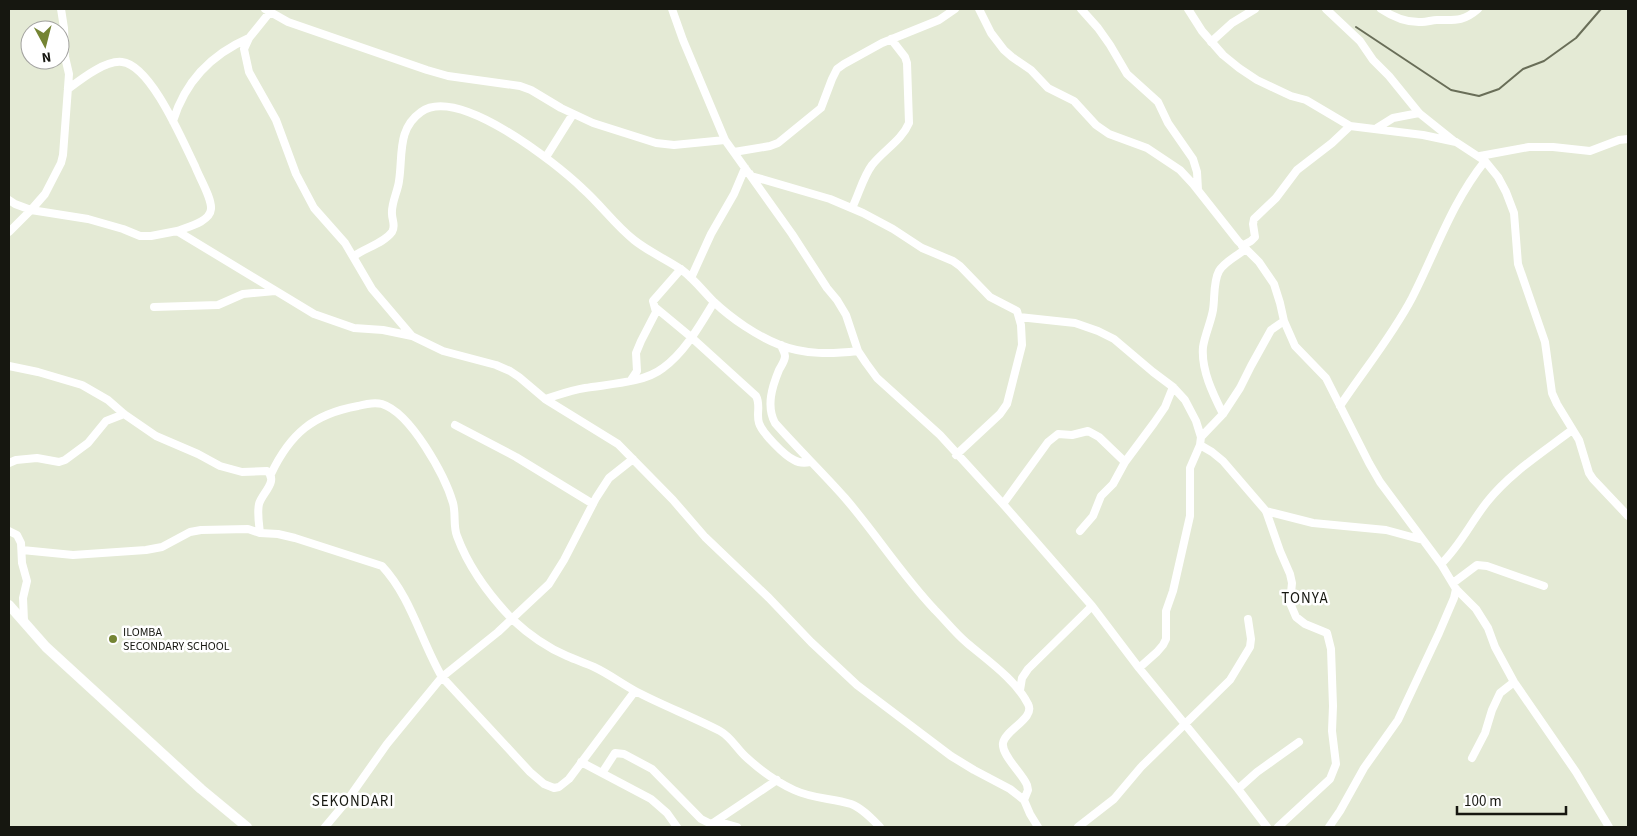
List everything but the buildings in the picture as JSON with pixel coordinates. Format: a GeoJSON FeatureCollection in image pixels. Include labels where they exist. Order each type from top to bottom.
{"type":"FeatureCollection","features":[{"type":"Feature","properties":{"kind":"street"},"geometry":{"type":"LineString","coordinates":[[9,232],[45,194],[61,163],[65,137],[69,74],[65,57],[61,9]]}},
{"type":"Feature","properties":{"kind":"street"},"geometry":{"type":"LineString","coordinates":[[672,9],[682,40],[725,140],[837,300],[846,315],[858,351],[877,378],[940,436],[1003,504],[1092,606],[1139,668],[1267,827]]}},
{"type":"Feature","properties":{"kind":"street"},"geometry":{"type":"LineString","coordinates":[[734,152],[770,146],[789,135],[821,108],[837,69],[852,59],[891,40],[939,20],[955,9]]}},
{"type":"Feature","properties":{"kind":"street"},"geometry":{"type":"LineString","coordinates":[[979,9],[999,45],[1012,58],[1031,70],[1048,88],[1074,101],[1096,125],[1109,134],[1147,148],[1180,170],[1244,247],[1259,262],[1270,278],[1280,303],[1284,321],[1295,346],[1326,378],[1380,482],[1441,564],[1454,586],[1476,610],[1488,628],[1495,647],[1514,682],[1576,772],[1609,827]]}},
{"type":"Feature","properties":{"kind":"street"},"geometry":{"type":"LineString","coordinates":[[1081,9],[1110,45],[1127,74],[1158,102],[1168,123],[1193,159],[1197,172],[1198,190]]}},
{"type":"Feature","properties":{"kind":"street"},"geometry":{"type":"LineString","coordinates":[[1188,9],[1194,21],[1211,42],[1239,68],[1257,80],[1291,96],[1306,100],[1350,126],[1377,128],[1456,142]]}},
{"type":"Feature","properties":{"kind":"street"},"geometry":{"type":"LineString","coordinates":[[1211,42],[1232,23],[1255,9]]}},
{"type":"Feature","properties":{"kind":"street"},"geometry":{"type":"LineString","coordinates":[[1326,9],[1360,41],[1419,113],[1456,142],[1483,158],[1498,177],[1514,214],[1518,264],[1545,342],[1552,392],[1572,430],[1580,440],[1589,472],[1593,479],[1628,516]]}},
{"type":"Feature","properties":{"kind":"street"},"geometry":{"type":"LineString","coordinates":[[1381,9],[1392,17],[1411,23],[1436,19],[1450,21],[1464,18],[1478,9]]}},
{"type":"Feature","properties":{"kind":"street"},"geometry":{"type":"LineString","coordinates":[[412,336],[372,289],[346,243],[314,208],[296,174],[276,120],[249,72],[244,50],[249,38],[268,11],[288,22],[448,76],[520,86],[593,123],[656,143],[674,145],[725,140]]}},
{"type":"Feature","properties":{"kind":"street"},"geometry":{"type":"LineString","coordinates":[[173,121],[181,99],[202,69],[234,44],[249,38]]}},
{"type":"Feature","properties":{"kind":"street"},"geometry":{"type":"LineString","coordinates":[[852,208],[872,165],[906,131],[909,123],[907,63],[905,56],[891,40]]}},
{"type":"Feature","properties":{"kind":"street"},"geometry":{"type":"LineString","coordinates":[[9,200],[31,210],[88,219],[140,236],[177,231],[200,222],[209,215],[211,209],[208,195],[173,121],[156,92],[132,66],[122,62],[110,64],[68,89]]}},
{"type":"Feature","properties":{"kind":"street"},"geometry":{"type":"LineString","coordinates":[[354,256],[384,239],[391,234],[394,228],[392,214],[399,182],[401,142],[405,130],[422,111],[444,105],[470,112],[502,129],[546,157],[584,189],[632,239],[681,269],[714,302],[759,335],[780,345],[814,353],[836,354],[858,351]]}},
{"type":"Feature","properties":{"kind":"street"},"geometry":{"type":"LineString","coordinates":[[1377,128],[1393,118],[1419,113]]}},
{"type":"Feature","properties":{"kind":"street"},"geometry":{"type":"LineString","coordinates":[[546,157],[573,114]]}},
{"type":"Feature","properties":{"kind":"street"},"geometry":{"type":"LineString","coordinates":[[1223,414],[1208,380],[1203,359],[1203,348],[1207,327],[1213,312],[1219,272],[1255,237],[1252,224],[1254,219],[1276,198],[1297,170],[1332,143],[1350,126]]}},
{"type":"Feature","properties":{"kind":"street"},"geometry":{"type":"LineString","coordinates":[[1340,406],[1397,324],[1412,299],[1441,235],[1483,158],[1529,147],[1553,146],[1590,151],[1619,140],[1628,139]]}},
{"type":"Feature","properties":{"kind":"street"},"geometry":{"type":"LineString","coordinates":[[747,171],[751,176],[814,194],[852,208],[893,229],[922,248],[953,261],[985,293],[1017,312],[1022,350],[1007,404],[1000,414],[956,455]]}},
{"type":"Feature","properties":{"kind":"street"},"geometry":{"type":"LineString","coordinates":[[691,278],[711,234],[747,171]]}},
{"type":"Feature","properties":{"kind":"street"},"geometry":{"type":"LineString","coordinates":[[177,231],[314,314],[354,328],[396,332],[412,336],[443,351],[510,370],[545,399],[576,420],[618,444],[673,500],[705,537],[770,598],[804,635],[863,691],[952,756],[1024,800],[1038,827]]}},
{"type":"Feature","properties":{"kind":"street"},"geometry":{"type":"LineString","coordinates":[[631,380],[637,371],[636,353],[644,332],[656,312],[654,300],[681,269]]}},
{"type":"Feature","properties":{"kind":"street"},"geometry":{"type":"LineString","coordinates":[[154,306],[218,305],[243,294],[274,291]]}},
{"type":"Feature","properties":{"kind":"street"},"geometry":{"type":"LineString","coordinates":[[545,399],[583,388],[651,375],[663,368],[691,337],[714,302]]}},
{"type":"Feature","properties":{"kind":"street"},"geometry":{"type":"LineString","coordinates":[[656,308],[756,396],[758,400],[759,424],[777,446],[794,460],[804,463],[810,462]]}},
{"type":"Feature","properties":{"kind":"street"},"geometry":{"type":"LineString","coordinates":[[1019,317],[1075,323],[1114,339],[1152,372],[1173,387],[1185,400],[1192,411],[1200,441],[1223,461],[1266,511],[1290,574],[1292,583],[1290,603],[1296,617],[1305,624],[1327,633],[1329,636],[1333,683],[1332,731],[1336,764],[1330,779],[1278,827]]}},
{"type":"Feature","properties":{"kind":"street"},"geometry":{"type":"LineString","coordinates":[[1139,668],[1157,652],[1166,638],[1166,611],[1173,591],[1190,516],[1190,468],[1200,441],[1223,414],[1240,388],[1250,366],[1271,330],[1284,321]]}},
{"type":"Feature","properties":{"kind":"street"},"geometry":{"type":"LineString","coordinates":[[780,345],[784,352],[784,360],[773,390],[770,414],[775,423],[846,499],[895,564],[932,607],[965,642],[986,658],[1020,690],[1030,706],[1028,714],[1006,738],[1003,744],[1005,754],[1027,785],[1028,790],[1024,800]]}},
{"type":"Feature","properties":{"kind":"street"},"geometry":{"type":"LineString","coordinates":[[9,366],[82,385],[108,400],[124,414],[156,436],[198,454],[220,466],[242,472],[267,471],[271,474]]}},
{"type":"Feature","properties":{"kind":"street"},"geometry":{"type":"LineString","coordinates":[[1080,531],[1093,516],[1101,496],[1113,484],[1125,462],[1154,424],[1173,387]]}},
{"type":"Feature","properties":{"kind":"street"},"geometry":{"type":"LineString","coordinates":[[260,533],[259,504],[271,484],[271,474],[281,453],[294,438],[307,425],[322,416],[343,408],[381,404],[405,418],[424,445],[453,503],[457,535],[466,556],[493,596],[513,619],[555,650],[605,672],[635,691],[722,732],[745,756],[777,780],[808,796],[850,804],[859,809],[880,827]]}},
{"type":"Feature","properties":{"kind":"street"},"geometry":{"type":"LineString","coordinates":[[9,463],[16,460],[37,458],[59,462],[65,460],[88,443],[106,421],[124,414]]}},
{"type":"Feature","properties":{"kind":"street"},"geometry":{"type":"LineString","coordinates":[[455,425],[516,457],[593,504]]}},
{"type":"Feature","properties":{"kind":"street"},"geometry":{"type":"LineString","coordinates":[[1441,564],[1454,552],[1487,502],[1518,472],[1572,430]]}},
{"type":"Feature","properties":{"kind":"street"},"geometry":{"type":"LineString","coordinates":[[1003,504],[1048,442],[1058,434],[1072,435],[1088,431],[1099,437],[1125,462]]}},
{"type":"Feature","properties":{"kind":"street"},"geometry":{"type":"LineString","coordinates":[[325,827],[387,744],[442,677],[513,619],[526,604],[549,584],[609,478],[633,459]]}},
{"type":"Feature","properties":{"kind":"street"},"geometry":{"type":"LineString","coordinates":[[1266,511],[1313,522],[1386,530],[1423,540]]}},
{"type":"Feature","properties":{"kind":"street"},"geometry":{"type":"LineString","coordinates":[[22,550],[72,555],[112,553],[155,549],[162,547],[181,535],[201,530],[248,529],[260,533],[287,536],[382,566],[391,576],[402,594],[442,677],[530,772],[544,784],[554,788],[559,787],[569,779],[635,691]]}},
{"type":"Feature","properties":{"kind":"street"},"geometry":{"type":"LineString","coordinates":[[9,531],[15,533],[19,538],[22,550],[22,563],[27,581],[22,598],[24,625]]}},
{"type":"Feature","properties":{"kind":"street"},"geometry":{"type":"LineString","coordinates":[[1329,827],[1364,768],[1398,720],[1440,633],[1454,598],[1454,586],[1477,564],[1544,586]]}},
{"type":"Feature","properties":{"kind":"street"},"geometry":{"type":"LineString","coordinates":[[9,606],[24,625],[75,675],[220,806],[246,827]]}},
{"type":"Feature","properties":{"kind":"street"},"geometry":{"type":"LineString","coordinates":[[1020,690],[1022,678],[1028,669],[1092,606]]}},
{"type":"Feature","properties":{"kind":"street"},"geometry":{"type":"LineString","coordinates":[[1078,827],[1114,799],[1141,767],[1224,686],[1250,647],[1248,619]]}},
{"type":"Feature","properties":{"kind":"street"},"geometry":{"type":"LineString","coordinates":[[1472,758],[1485,733],[1492,710],[1500,693],[1514,682]]}},
{"type":"Feature","properties":{"kind":"street"},"geometry":{"type":"LineString","coordinates":[[1238,789],[1257,772],[1300,742]]}},
{"type":"Feature","properties":{"kind":"street"},"geometry":{"type":"LineString","coordinates":[[602,773],[615,753],[624,754],[658,774],[694,813],[709,826],[723,824],[738,827]]}},
{"type":"Feature","properties":{"kind":"street"},"geometry":{"type":"LineString","coordinates":[[581,762],[638,791],[660,805],[677,827]]}},
{"type":"Feature","properties":{"kind":"street"},"geometry":{"type":"LineString","coordinates":[[709,826],[777,780]]}},
{"type":"Feature","properties":{"kind":"waterway"},"geometry":{"type":"LineString","coordinates":[[1356,27],[1451,90],[1479,96],[1499,89],[1523,69],[1544,61],[1576,38],[1601,9]]}},
{"type":"Feature","properties":{"kind":"place","name":"ILOMBA SECONDARY SCHOOL"},"geometry":{"type":"Point","coordinates":[113,639]}},
{"type":"Feature","properties":{"kind":"district","name":"TONYA"},"geometry":{"type":"Point","coordinates":[1305,598]}},
{"type":"Feature","properties":{"kind":"district","name":"SEKONDARI"},"geometry":{"type":"Point","coordinates":[353,801]}}]}
